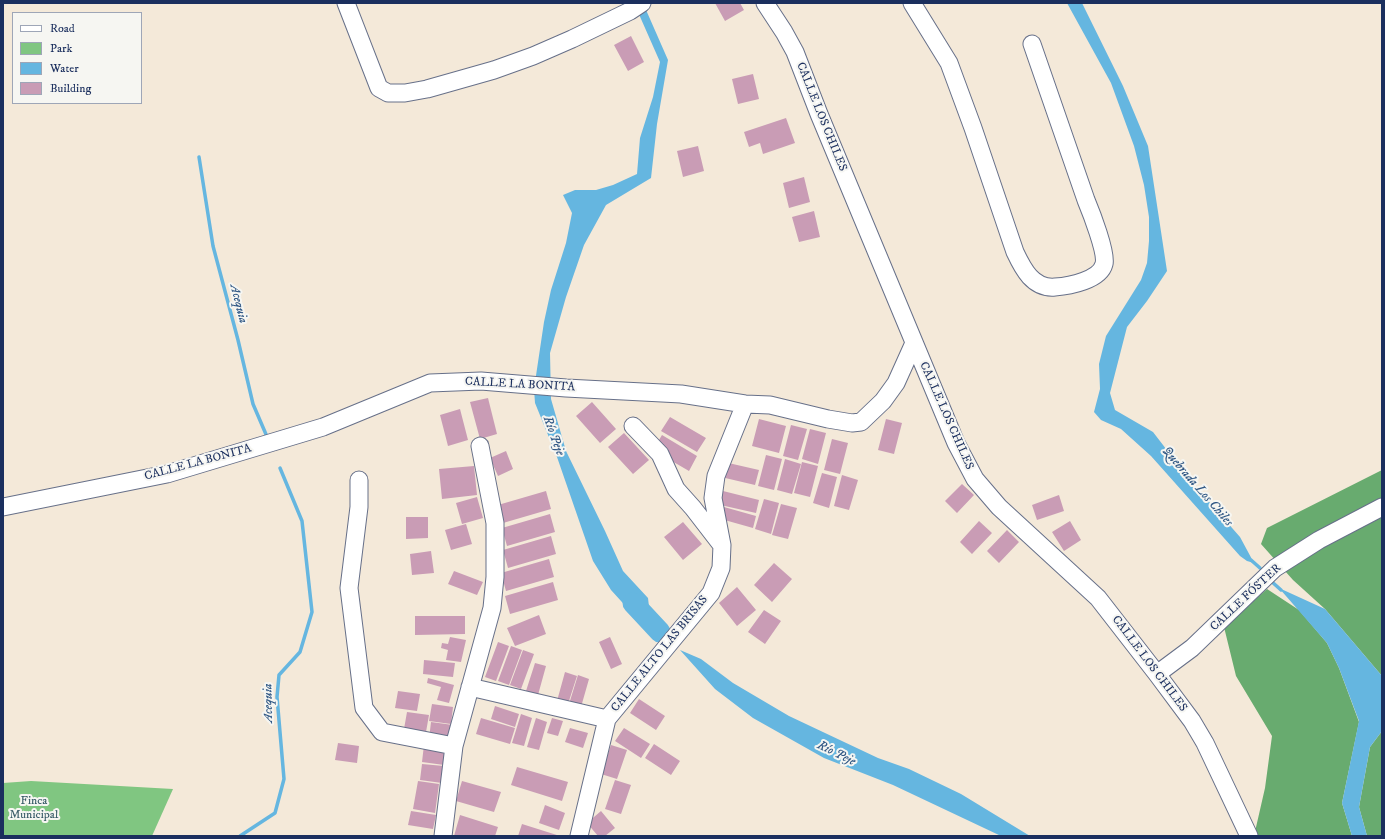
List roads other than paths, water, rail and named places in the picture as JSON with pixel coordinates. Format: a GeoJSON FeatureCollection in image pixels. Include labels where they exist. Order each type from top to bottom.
{"type":"FeatureCollection","features":[{"type":"Feature","properties":{"kind":"street"},"geometry":{"type":"LineString","coordinates":[[346,3],[378,88],[388,93],[405,93],[426,89],[494,70],[533,56],[572,39],[636,7]]}},
{"type":"Feature","properties":{"kind":"street","name":"CALLE LOS CHILES"},"geometry":{"type":"LineString","coordinates":[[765,3],[784,32],[794,52],[956,443],[975,479],[999,507],[1098,598],[1157,674],[1192,721],[1205,743],[1249,836]]}},
{"type":"Feature","properties":{"kind":"street"},"geometry":{"type":"LineString","coordinates":[[912,3],[949,63],[973,128],[1015,252],[1022,266],[1029,277],[1040,285],[1050,287],[1061,286],[1089,279],[1101,271],[1105,263],[1104,254],[1032,44]]}},
{"type":"Feature","properties":{"kind":"street","name":"CALLE LA BONITA"},"geometry":{"type":"LineString","coordinates":[[3,507],[167,474],[323,427],[430,383],[481,381],[566,388],[681,394],[745,404],[770,405],[852,424],[861,422],[883,400],[896,383],[914,343]]}},
{"type":"Feature","properties":{"kind":"street","name":"CALLE ALTO LAS BRISAS"},"geometry":{"type":"LineString","coordinates":[[579,836],[607,719],[711,593],[721,568],[722,545],[713,498],[716,476],[745,404]]}},
{"type":"Feature","properties":{"kind":"street"},"geometry":{"type":"LineString","coordinates":[[634,426],[660,454],[676,489],[722,545]]}},
{"type":"Feature","properties":{"kind":"street"},"geometry":{"type":"LineString","coordinates":[[443,836],[454,746],[492,608],[495,577],[495,523],[480,446]]}},
{"type":"Feature","properties":{"kind":"street"},"geometry":{"type":"LineString","coordinates":[[359,480],[359,507],[349,588],[364,708],[382,732],[454,746]]}},
{"type":"Feature","properties":{"kind":"street","name":"CALLE FÓSTER"},"geometry":{"type":"LineString","coordinates":[[1157,674],[1192,648],[1275,568],[1319,540],[1382,507]]}},
{"type":"Feature","properties":{"kind":"street"},"geometry":{"type":"LineString","coordinates":[[470,686],[607,719]]}},
{"type":"Feature","properties":{"kind":"water"},"geometry":{"type":"Polygon","coordinates":[[[634,3],[643,3],[668,60],[657,124],[651,178],[606,205],[584,245],[566,297],[550,353],[551,399],[566,451],[623,571],[648,598],[651,624],[641,623],[611,590],[593,561],[557,457],[535,403],[534,389],[544,322],[551,290],[566,243],[572,213],[563,195],[575,190],[596,190],[613,185],[637,174],[640,138],[653,97],[660,62],[634,3]]]}},
{"type":"Feature","properties":{"kind":"water"},"geometry":{"type":"Polygon","coordinates":[[[1067,3],[1082,3],[1123,86],[1148,146],[1167,271],[1127,327],[1110,393],[1115,410],[1153,432],[1190,480],[1240,537],[1254,563],[1247,561],[1240,556],[1151,456],[1121,429],[1101,420],[1094,412],[1100,389],[1099,364],[1106,336],[1141,280],[1147,263],[1149,217],[1144,185],[1134,146],[1111,83],[1067,3]]]}},
{"type":"Feature","properties":{"kind":"water"},"geometry":{"type":"Polygon","coordinates":[[[1279,588],[1325,609],[1382,676],[1382,731],[1370,747],[1359,807],[1367,836],[1352,836],[1342,803],[1359,721],[1339,668],[1327,643],[1279,588]]]}},
{"type":"Feature","properties":{"kind":"water"},"geometry":{"type":"Polygon","coordinates":[[[680,650],[701,659],[733,683],[789,716],[878,758],[909,769],[961,794],[1030,836],[1001,836],[893,785],[824,758],[753,718],[715,689],[680,650]]]}},
{"type":"Feature","properties":{"kind":"waterway","name":"Acequia"},"geometry":{"type":"LineString","coordinates":[[199,157],[213,246],[253,404],[268,439]]}},
{"type":"Feature","properties":{"kind":"waterway","name":"Acequia"},"geometry":{"type":"LineString","coordinates":[[240,836],[275,813],[284,779],[277,697],[279,675],[300,652],[312,612],[302,521],[280,468]]}},
{"type":"Feature","properties":{"kind":"waterway","name":"Quebrada Los Chiles"},"geometry":{"type":"LineString","coordinates":[[1251,560],[1260,568]]}},
{"type":"Feature","properties":{"kind":"waterway","name":"Quebrada Los Chiles"},"geometry":{"type":"LineString","coordinates":[[1271,581],[1281,590]]}},
{"type":"Feature","properties":{"kind":"waterway","name":"Río Peje"},"geometry":{"type":"LineString","coordinates":[[633,603],[660,632]]}},
{"type":"Feature","properties":{"kind":"park label","name":"Finca Municipal"},"geometry":{"type":"Point","coordinates":[34,809]}}]}
